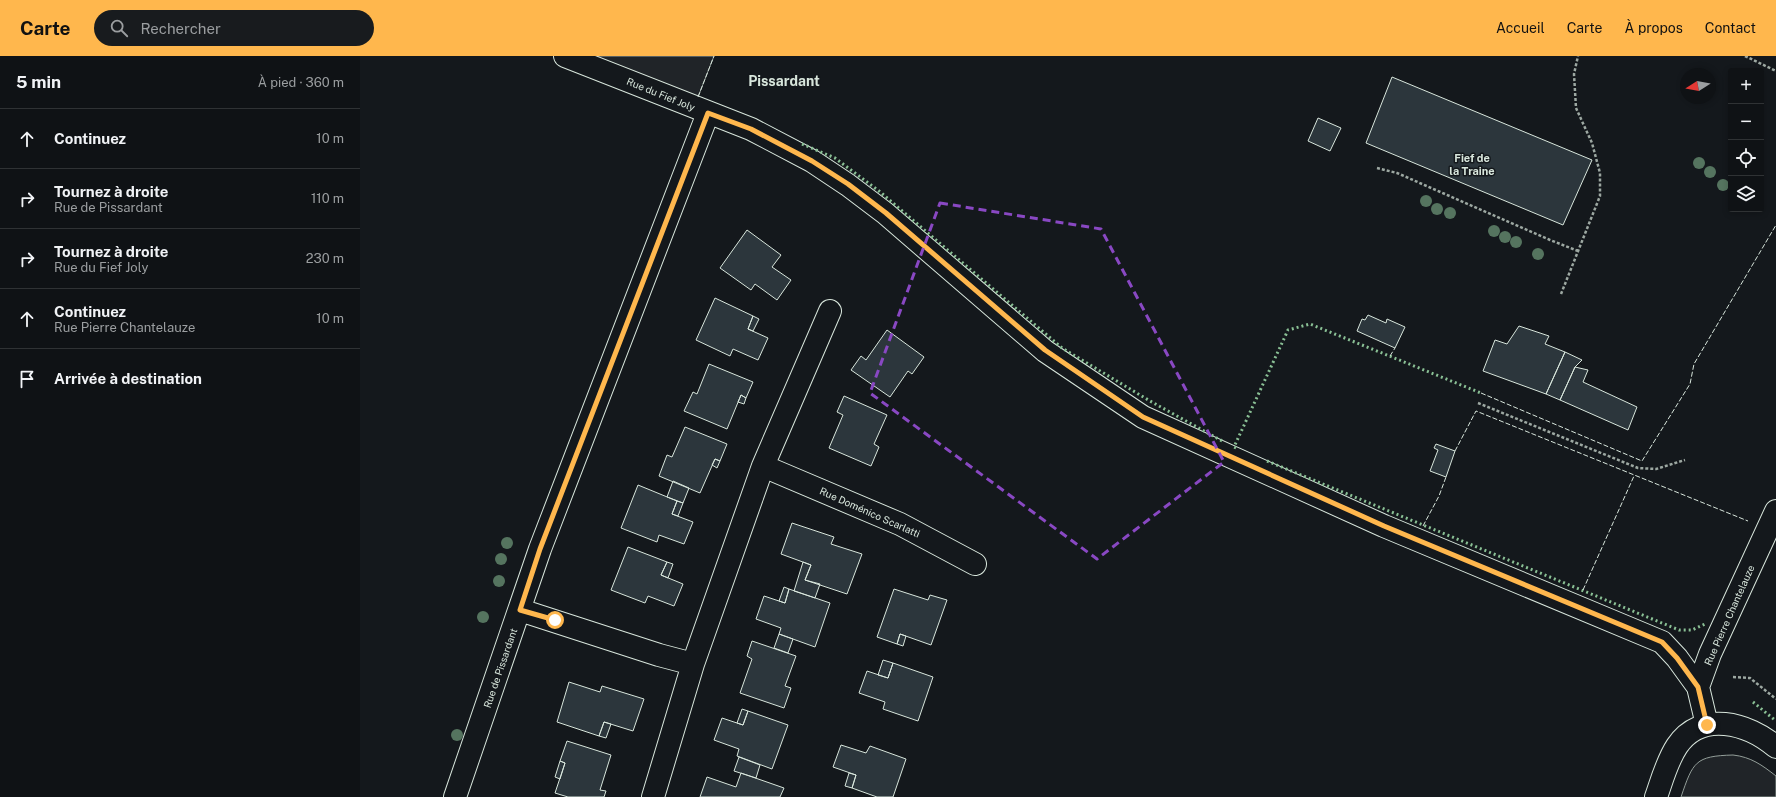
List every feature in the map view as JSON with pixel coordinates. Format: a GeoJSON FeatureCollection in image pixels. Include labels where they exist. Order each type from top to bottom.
{"type":"FeatureCollection","features":[{"type":"Feature","properties":{"kind":"street","name":"Rue du Fief Joly"},"geometry":{"type":"LineString","coordinates":[[566,56],[751,129],[812,161],[848,184],[886,213],[1045,350],[1143,417],[1384,526],[1662,642],[1677,658],[1698,687]]}},
{"type":"Feature","properties":{"kind":"street","name":"Rue de Pissardant"},"geometry":{"type":"LineString","coordinates":[[455,797],[543,542],[708,113]]}},
{"type":"Feature","properties":{"kind":"street"},"geometry":{"type":"LineString","coordinates":[[653,797],[693,664],[763,466],[830,311]]}},
{"type":"Feature","properties":{"kind":"street","name":"Rue Doménico Scarlatti"},"geometry":{"type":"LineString","coordinates":[[763,466],[900,524],[974,564]]}},
{"type":"Feature","properties":{"kind":"street","name":"Rue Pierre Chantelauze"},"geometry":{"type":"LineString","coordinates":[[1698,687],[1710,654],[1776,511]]}},
{"type":"Feature","properties":{"kind":"street"},"geometry":{"type":"LineString","coordinates":[[520,610],[659,655],[693,664]]}},
{"type":"Feature","properties":{"kind":"street"},"geometry":{"type":"LineString","coordinates":[[1698,687],[1707,725]]}},
{"type":"Feature","properties":{"kind":"street"},"geometry":{"type":"LineString","coordinates":[[1656,797],[1667,765],[1677,746],[1692,731],[1707,725],[1727,723],[1750,729],[1776,747]]}},
{"type":"Feature","properties":{"kind":"path"},"geometry":{"type":"LineString","coordinates":[[1561,294],[1600,196],[1600,173],[1592,144],[1576,108],[1574,74],[1578,56]]}},
{"type":"Feature","properties":{"kind":"path"},"geometry":{"type":"LineString","coordinates":[[1745,56],[1776,70]]}},
{"type":"Feature","properties":{"kind":"path"},"geometry":{"type":"LineString","coordinates":[[1377,168],[1397,173],[1578,251]]}},
{"type":"Feature","properties":{"kind":"path"},"geometry":{"type":"LineString","coordinates":[[1478,403],[1638,468],[1656,469],[1685,460]]}},
{"type":"Feature","properties":{"kind":"path"},"geometry":{"type":"LineString","coordinates":[[1698,687],[1734,676],[1750,678],[1776,700]]}},
{"type":"Feature","properties":{"kind":"highlighted area"},"geometry":{"type":"Polygon","coordinates":[[[940,203],[1101,229],[1224,462],[1097,559],[870,393],[940,203]]]}},
{"type":"Feature","properties":{"kind":"shaded area"},"geometry":{"type":"Polygon","coordinates":[[[587,56],[714,56],[698,97],[587,56]]]}},
{"type":"Feature","properties":{"kind":"shaded area"},"geometry":{"type":"Polygon","coordinates":[[[1733,755],[1756,762],[1776,776],[1776,797],[1681,797],[1689,776],[1697,763],[1711,757],[1733,755]]]}},
{"type":"Feature","properties":{"kind":"building"},"geometry":{"type":"Polygon","coordinates":[[[1392,77],[1592,160],[1563,225],[1366,143],[1392,77]]]}},
{"type":"Feature","properties":{"kind":"building"},"geometry":{"type":"Polygon","coordinates":[[[1318,118],[1341,128],[1330,151],[1308,141],[1318,118]]]}},
{"type":"Feature","properties":{"kind":"building"},"geometry":{"type":"Polygon","coordinates":[[[747,230],[781,255],[772,267],[791,280],[777,300],[755,284],[751,290],[720,268],[747,230]]]}},
{"type":"Feature","properties":{"kind":"building"},"geometry":{"type":"Polygon","coordinates":[[[715,298],[753,316],[748,329],[768,338],[758,360],[733,349],[730,356],[696,340],[715,298]]]}},
{"type":"Feature","properties":{"kind":"building"},"geometry":{"type":"Polygon","coordinates":[[[1368,315],[1386,323],[1387,319],[1405,327],[1395,348],[1357,331],[1362,319],[1365,320],[1368,315]]]}},
{"type":"Feature","properties":{"kind":"building"},"geometry":{"type":"Polygon","coordinates":[[[753,316],[759,319],[753,331],[748,329],[753,316]]]}},
{"type":"Feature","properties":{"kind":"building"},"geometry":{"type":"Polygon","coordinates":[[[1519,326],[1549,336],[1545,344],[1565,352],[1546,394],[1483,371],[1495,340],[1507,344],[1519,326]]]}},
{"type":"Feature","properties":{"kind":"building"},"geometry":{"type":"Polygon","coordinates":[[[887,330],[924,357],[912,374],[908,371],[890,397],[851,370],[861,356],[866,360],[887,330]]]}},
{"type":"Feature","properties":{"kind":"building"},"geometry":{"type":"Polygon","coordinates":[[[1565,352],[1582,360],[1575,367],[1560,400],[1546,394],[1565,352]]]}},
{"type":"Feature","properties":{"kind":"building"},"geometry":{"type":"Polygon","coordinates":[[[709,364],[753,382],[746,398],[741,395],[727,429],[684,411],[693,392],[697,394],[709,364]]]}},
{"type":"Feature","properties":{"kind":"building"},"geometry":{"type":"Polygon","coordinates":[[[1575,367],[1588,370],[1583,382],[1637,407],[1628,430],[1560,400],[1575,367]]]}},
{"type":"Feature","properties":{"kind":"building"},"geometry":{"type":"Polygon","coordinates":[[[741,395],[746,398],[744,404],[738,402],[741,395]]]}},
{"type":"Feature","properties":{"kind":"building"},"geometry":{"type":"Polygon","coordinates":[[[844,396],[887,415],[874,444],[879,447],[871,466],[829,448],[843,415],[837,412],[844,396]]]}},
{"type":"Feature","properties":{"kind":"building"},"geometry":{"type":"Polygon","coordinates":[[[685,427],[727,444],[720,461],[715,459],[700,493],[659,476],[667,455],[672,457],[685,427]]]}},
{"type":"Feature","properties":{"kind":"building"},"geometry":{"type":"Polygon","coordinates":[[[1436,444],[1455,451],[1446,477],[1430,471],[1438,450],[1434,448],[1436,444]]]}},
{"type":"Feature","properties":{"kind":"building"},"geometry":{"type":"Polygon","coordinates":[[[715,459],[720,461],[717,468],[712,465],[715,459]]]}},
{"type":"Feature","properties":{"kind":"building"},"geometry":{"type":"Polygon","coordinates":[[[673,481],[689,488],[683,503],[667,497],[673,481]]]}},
{"type":"Feature","properties":{"kind":"building"},"geometry":{"type":"Polygon","coordinates":[[[638,485],[677,501],[672,514],[693,522],[684,544],[659,535],[657,542],[621,528],[638,485]]]}},
{"type":"Feature","properties":{"kind":"building"},"geometry":{"type":"Polygon","coordinates":[[[677,501],[683,503],[678,516],[672,514],[677,501]]]}},
{"type":"Feature","properties":{"kind":"building"},"geometry":{"type":"Polygon","coordinates":[[[792,523],[834,537],[831,544],[862,554],[847,594],[805,580],[811,565],[781,554],[792,523]]]}},
{"type":"Feature","properties":{"kind":"building"},"geometry":{"type":"Polygon","coordinates":[[[628,547],[667,562],[661,575],[683,584],[674,606],[648,596],[645,603],[611,590],[628,547]]]}},
{"type":"Feature","properties":{"kind":"building"},"geometry":{"type":"Polygon","coordinates":[[[667,562],[673,564],[668,578],[661,575],[667,562]]]}},
{"type":"Feature","properties":{"kind":"building"},"geometry":{"type":"Polygon","coordinates":[[[803,562],[811,565],[805,580],[820,584],[815,598],[794,591],[803,562]]]}},
{"type":"Feature","properties":{"kind":"building"},"geometry":{"type":"Polygon","coordinates":[[[784,587],[789,589],[785,603],[779,601],[784,587]]]}},
{"type":"Feature","properties":{"kind":"building"},"geometry":{"type":"Polygon","coordinates":[[[789,589],[830,603],[815,647],[779,634],[781,628],[756,619],[764,596],[785,603],[789,589]]]}},
{"type":"Feature","properties":{"kind":"building"},"geometry":{"type":"Polygon","coordinates":[[[894,589],[928,600],[930,595],[947,600],[931,645],[900,634],[897,644],[877,637],[894,589]]]}},
{"type":"Feature","properties":{"kind":"building"},"geometry":{"type":"Polygon","coordinates":[[[779,634],[793,639],[788,653],[774,648],[779,634]]]}},
{"type":"Feature","properties":{"kind":"building"},"geometry":{"type":"Polygon","coordinates":[[[900,634],[906,636],[903,646],[897,644],[900,634]]]}},
{"type":"Feature","properties":{"kind":"building"},"geometry":{"type":"Polygon","coordinates":[[[752,641],[796,656],[785,686],[791,688],[784,708],[740,693],[752,659],[747,656],[752,641]]]}},
{"type":"Feature","properties":{"kind":"building"},"geometry":{"type":"Polygon","coordinates":[[[883,660],[893,663],[888,678],[878,675],[883,660]]]}},
{"type":"Feature","properties":{"kind":"building"},"geometry":{"type":"Polygon","coordinates":[[[893,663],[933,677],[918,721],[883,709],[885,702],[859,693],[867,671],[888,678],[893,663]]]}},
{"type":"Feature","properties":{"kind":"building"},"geometry":{"type":"Polygon","coordinates":[[[569,682],[600,692],[602,686],[644,699],[633,731],[604,722],[599,736],[557,722],[569,682]]]}},
{"type":"Feature","properties":{"kind":"building"},"geometry":{"type":"Polygon","coordinates":[[[742,709],[748,711],[743,725],[737,723],[742,709]]]}},
{"type":"Feature","properties":{"kind":"building"},"geometry":{"type":"Polygon","coordinates":[[[748,711],[788,725],[772,769],[737,756],[739,749],[714,740],[722,718],[743,725],[748,711]]]}},
{"type":"Feature","properties":{"kind":"building"},"geometry":{"type":"Polygon","coordinates":[[[604,722],[611,724],[606,738],[599,736],[604,722]]]}},
{"type":"Feature","properties":{"kind":"building"},"geometry":{"type":"Polygon","coordinates":[[[567,741],[611,755],[600,790],[606,791],[604,797],[568,797],[555,793],[565,763],[560,761],[567,741]]]}},
{"type":"Feature","properties":{"kind":"building"},"geometry":{"type":"Polygon","coordinates":[[[841,745],[866,753],[870,746],[906,759],[893,797],[877,797],[852,788],[856,775],[833,767],[841,745]]]}},
{"type":"Feature","properties":{"kind":"building"},"geometry":{"type":"Polygon","coordinates":[[[739,757],[760,765],[756,778],[734,771],[739,757]]]}},
{"type":"Feature","properties":{"kind":"building"},"geometry":{"type":"Polygon","coordinates":[[[560,761],[565,763],[560,779],[555,777],[560,761]]]}},
{"type":"Feature","properties":{"kind":"building"},"geometry":{"type":"Polygon","coordinates":[[[741,773],[784,788],[780,797],[700,797],[707,777],[736,787],[741,773]]]}},
{"type":"Feature","properties":{"kind":"building"},"geometry":{"type":"Polygon","coordinates":[[[849,773],[856,775],[852,788],[845,786],[849,773]]]}},
{"type":"Feature","properties":{"kind":"hedge"},"geometry":{"type":"LineString","coordinates":[[802,144],[835,158],[879,191],[1062,348],[1150,401],[1224,442]]}},
{"type":"Feature","properties":{"kind":"hedge"},"geometry":{"type":"LineString","coordinates":[[1236,448],[1234,447],[1288,330],[1310,324],[1481,393]]}},
{"type":"Feature","properties":{"kind":"hedge"},"geometry":{"type":"LineString","coordinates":[[1267,461],[1679,630],[1692,630],[1705,624]]}},
{"type":"Feature","properties":{"kind":"hedge"},"geometry":{"type":"LineString","coordinates":[[1753,702],[1776,721]]}},
{"type":"Feature","properties":{"kind":"fence"},"geometry":{"type":"LineString","coordinates":[[698,97],[714,56]]}},
{"type":"Feature","properties":{"kind":"fence"},"geometry":{"type":"LineString","coordinates":[[1481,393],[1642,461],[1690,384],[1694,364],[1776,225]]}},
{"type":"Feature","properties":{"kind":"fence"},"geometry":{"type":"LineString","coordinates":[[1390,356],[1395,348]]}},
{"type":"Feature","properties":{"kind":"fence"},"geometry":{"type":"LineString","coordinates":[[1455,451],[1476,411],[1748,521]]}},
{"type":"Feature","properties":{"kind":"fence"},"geometry":{"type":"LineString","coordinates":[[1583,590],[1634,476]]}},
{"type":"Feature","properties":{"kind":"fence"},"geometry":{"type":"LineString","coordinates":[[1423,526],[1439,496],[1446,477]]}},
{"type":"Feature","properties":{"kind":"district","name":"Pissardant"},"geometry":{"type":"Point","coordinates":[784,81]}},
{"type":"Feature","properties":{"kind":"district","name":"Fief de la Traine"},"geometry":{"type":"Point","coordinates":[1472,164]}},
{"type":"Feature","properties":{"kind":"route"},"geometry":{"type":"LineString","coordinates":[[555,620],[520,610],[540,549],[708,113],[751,129],[812,161],[848,184],[886,213],[1045,350],[1143,417],[1384,526],[1662,642],[1677,658],[1698,687],[1707,725]]}}]}
